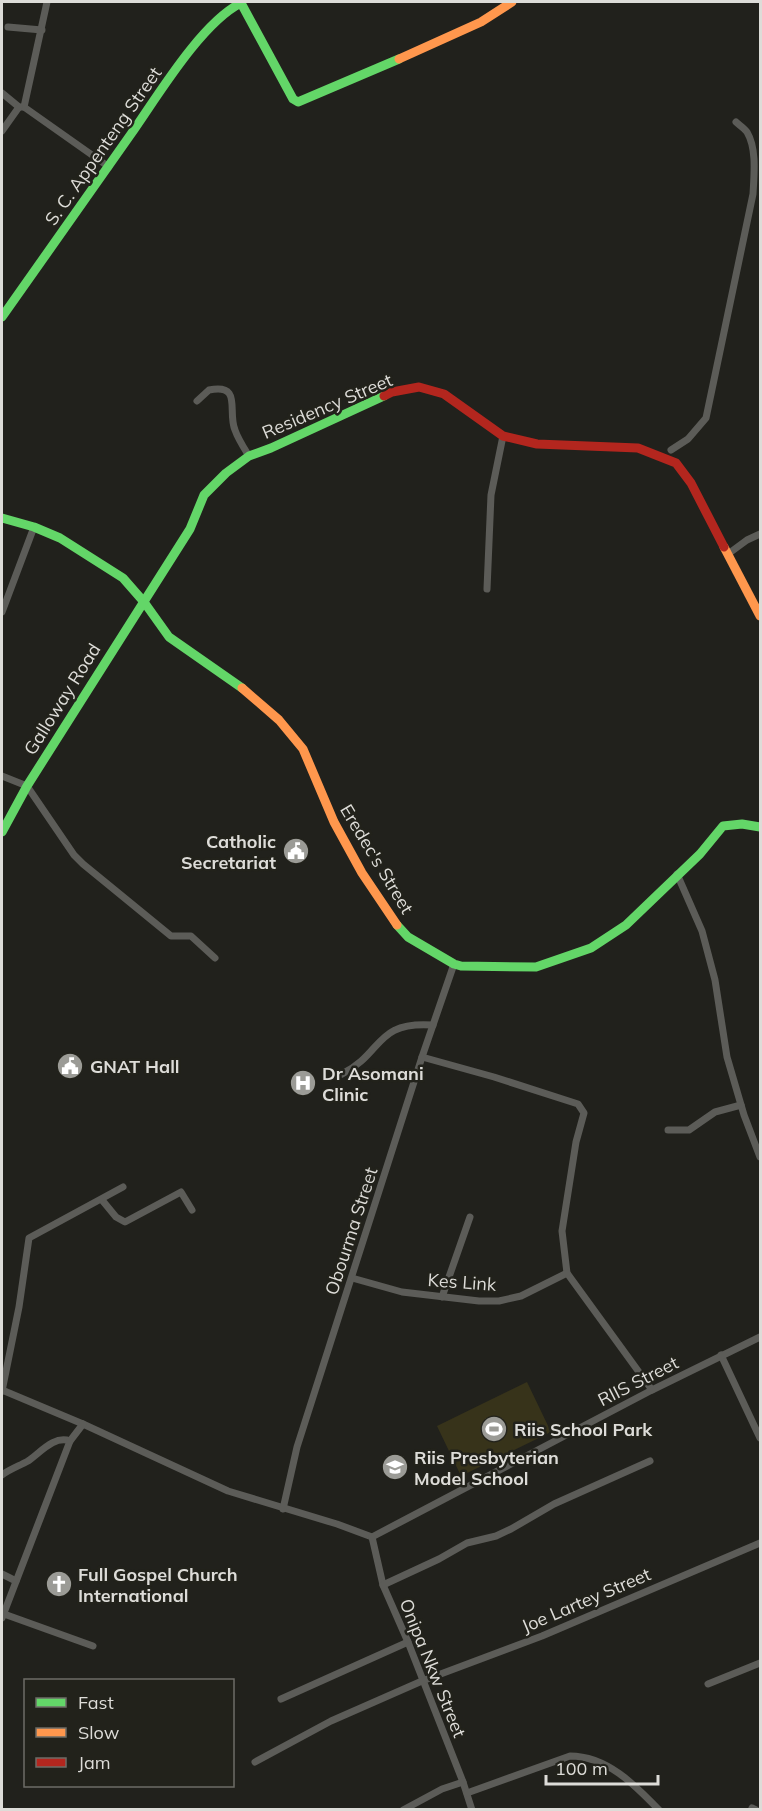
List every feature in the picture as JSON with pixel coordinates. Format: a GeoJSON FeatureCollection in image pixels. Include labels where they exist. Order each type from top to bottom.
{"type":"FeatureCollection","features":[{"type":"Feature","properties":{"kind":"street"},"geometry":{"type":"LineString","coordinates":[[2,131],[21,107],[42,30],[47,2]]}},
{"type":"Feature","properties":{"kind":"street"},"geometry":{"type":"LineString","coordinates":[[242,2],[293,99],[298,102],[481,22],[512,2]]}},
{"type":"Feature","properties":{"kind":"street","name":"S. C. Appenteng Street"},"geometry":{"type":"LineString","coordinates":[[2,317],[175,71],[221,15],[242,2]]}},
{"type":"Feature","properties":{"kind":"street"},"geometry":{"type":"LineString","coordinates":[[9,27],[42,30]]}},
{"type":"Feature","properties":{"kind":"street"},"geometry":{"type":"LineString","coordinates":[[2,93],[109,167]]}},
{"type":"Feature","properties":{"kind":"street"},"geometry":{"type":"LineString","coordinates":[[671,450],[688,438],[706,418],[753,194],[752,146],[746,131],[736,122]]}},
{"type":"Feature","properties":{"kind":"street","name":"Residency Street"},"geometry":{"type":"LineString","coordinates":[[134,615],[190,529],[204,495],[226,473],[249,456],[392,392],[420,387],[444,394],[502,435],[537,444],[638,448],[676,463],[691,483],[760,616]]}},
{"type":"Feature","properties":{"kind":"street"},"geometry":{"type":"LineString","coordinates":[[197,401],[209,390],[224,390],[230,394],[233,404],[234,429],[249,456]]}},
{"type":"Feature","properties":{"kind":"street"},"geometry":{"type":"LineString","coordinates":[[487,590],[491,495],[502,435]]}},
{"type":"Feature","properties":{"kind":"street","name":"Eredec's Street"},"geometry":{"type":"LineString","coordinates":[[2,518],[34,527],[60,538],[123,578],[144,602],[169,637],[247,692],[279,720],[303,749],[334,822],[362,873],[400,930],[454,964],[536,967],[591,948],[626,925],[700,854],[723,826],[742,824],[760,827]]}},
{"type":"Feature","properties":{"kind":"street"},"geometry":{"type":"LineString","coordinates":[[2,612],[34,527]]}},
{"type":"Feature","properties":{"kind":"street"},"geometry":{"type":"LineString","coordinates":[[728,554],[747,540],[760,534]]}},
{"type":"Feature","properties":{"kind":"street","name":"Galloway Road"},"geometry":{"type":"LineString","coordinates":[[2,832],[27,786],[134,615]]}},
{"type":"Feature","properties":{"kind":"street"},"geometry":{"type":"LineString","coordinates":[[2,776],[27,786],[78,859],[171,936],[191,936],[215,958]]}},
{"type":"Feature","properties":{"kind":"street"},"geometry":{"type":"LineString","coordinates":[[677,874],[702,931],[715,980],[727,1057],[760,1157]]}},
{"type":"Feature","properties":{"kind":"street","name":"Obourma Street"},"geometry":{"type":"LineString","coordinates":[[283,1509],[297,1447],[454,964]]}},
{"type":"Feature","properties":{"kind":"street"},"geometry":{"type":"LineString","coordinates":[[342,1074],[351,1070],[391,1031],[408,1024],[433,1025]]}},
{"type":"Feature","properties":{"kind":"street"},"geometry":{"type":"LineString","coordinates":[[422,1058],[494,1077],[578,1104],[582,1108],[584,1113],[576,1142],[562,1231],[567,1273],[652,1390]]}},
{"type":"Feature","properties":{"kind":"street"},"geometry":{"type":"LineString","coordinates":[[668,1130],[689,1130],[715,1112],[741,1105]]}},
{"type":"Feature","properties":{"kind":"street"},"geometry":{"type":"LineString","coordinates":[[123,1187],[29,1238],[19,1307],[2,1391],[83,1424],[228,1491],[372,1537]]}},
{"type":"Feature","properties":{"kind":"street"},"geometry":{"type":"LineString","coordinates":[[102,1200],[116,1217],[125,1222],[181,1192],[192,1210]]}},
{"type":"Feature","properties":{"kind":"street"},"geometry":{"type":"LineString","coordinates":[[442,1297],[470,1217]]}},
{"type":"Feature","properties":{"kind":"street","name":"Kes Link"},"geometry":{"type":"LineString","coordinates":[[352,1278],[402,1292],[479,1301],[499,1301],[520,1296],[567,1273]]}},
{"type":"Feature","properties":{"kind":"street","name":"RIIS Street"},"geometry":{"type":"LineString","coordinates":[[372,1537],[652,1390],[760,1337]]}},
{"type":"Feature","properties":{"kind":"street"},"geometry":{"type":"LineString","coordinates":[[722,1355],[760,1438]]}},
{"type":"Feature","properties":{"kind":"street"},"geometry":{"type":"LineString","coordinates":[[83,1424],[70,1441],[3,1616],[93,1646]]}},
{"type":"Feature","properties":{"kind":"street"},"geometry":{"type":"LineString","coordinates":[[2,1474],[31,1459],[46,1446],[65,1439],[70,1441]]}},
{"type":"Feature","properties":{"kind":"street"},"geometry":{"type":"LineString","coordinates":[[383,1585],[467,1543],[496,1536],[554,1504],[650,1461]]}},
{"type":"Feature","properties":{"kind":"street","name":"Onipa Nkw Street"},"geometry":{"type":"LineString","coordinates":[[372,1537],[383,1585],[408,1642],[472,1809]]}},
{"type":"Feature","properties":{"kind":"street","name":"Joe Lartey Street"},"geometry":{"type":"LineString","coordinates":[[255,1762],[331,1721],[422,1682],[542,1636],[760,1542]]}},
{"type":"Feature","properties":{"kind":"street"},"geometry":{"type":"LineString","coordinates":[[2,1574],[16,1581]]}},
{"type":"Feature","properties":{"kind":"street"},"geometry":{"type":"LineString","coordinates":[[281,1699],[408,1642]]}},
{"type":"Feature","properties":{"kind":"street"},"geometry":{"type":"LineString","coordinates":[[708,1684],[760,1663]]}},
{"type":"Feature","properties":{"kind":"street"},"geometry":{"type":"LineString","coordinates":[[467,1793],[570,1756],[583,1756],[630,1779],[659,1809]]}},
{"type":"Feature","properties":{"kind":"street"},"geometry":{"type":"LineString","coordinates":[[403,1809],[442,1789],[463,1782]]}},
{"type":"Feature","properties":{"kind":"shaded area","name":"Riis School Park"},"geometry":{"type":"Polygon","coordinates":[[[527,1382],[551,1432],[461,1476],[437,1426],[527,1382]]]}},
{"type":"Feature","properties":{"kind":"traffic: fast"},"geometry":{"type":"LineString","coordinates":[[2,317],[195,43],[226,13],[241,3],[293,99],[298,102],[399,59]]}},
{"type":"Feature","properties":{"kind":"traffic: fast"},"geometry":{"type":"LineString","coordinates":[[2,832],[27,786],[190,529],[204,495],[226,473],[249,456],[384,396]]}},
{"type":"Feature","properties":{"kind":"traffic: fast"},"geometry":{"type":"LineString","coordinates":[[2,518],[34,527],[60,538],[123,578],[144,602],[169,637],[242,688]]}},
{"type":"Feature","properties":{"kind":"traffic: fast"},"geometry":{"type":"LineString","coordinates":[[397,925],[408,937],[454,964],[536,967],[591,948],[626,925],[700,854],[723,826],[742,824],[760,827]]}},
{"type":"Feature","properties":{"kind":"traffic: slow"},"geometry":{"type":"LineString","coordinates":[[399,59],[481,22],[512,2]]}},
{"type":"Feature","properties":{"kind":"traffic: slow"},"geometry":{"type":"LineString","coordinates":[[724,547],[760,616]]}},
{"type":"Feature","properties":{"kind":"traffic: slow"},"geometry":{"type":"LineString","coordinates":[[242,688],[279,720],[303,749],[334,822],[362,873],[397,925]]}},
{"type":"Feature","properties":{"kind":"traffic: jam"},"geometry":{"type":"LineString","coordinates":[[384,396],[392,392],[419,387],[444,394],[503,436],[537,444],[638,448],[676,463],[691,483],[724,547]]}},
{"type":"Feature","properties":{"kind":"place","name":"Catholic Secretariat"},"geometry":{"type":"Point","coordinates":[296,851]}},
{"type":"Feature","properties":{"kind":"place","name":"GNAT Hall"},"geometry":{"type":"Point","coordinates":[70,1066]}},
{"type":"Feature","properties":{"kind":"place","name":"Dr Asomani Clinic"},"geometry":{"type":"Point","coordinates":[303,1083]}},
{"type":"Feature","properties":{"kind":"place","name":"Riis School Park"},"geometry":{"type":"Point","coordinates":[494,1429]}},
{"type":"Feature","properties":{"kind":"place","name":"Riis Presbyterian Model School"},"geometry":{"type":"Point","coordinates":[395,1467]}},
{"type":"Feature","properties":{"kind":"place","name":"Full Gospel Church International"},"geometry":{"type":"Point","coordinates":[59,1584]}}]}
